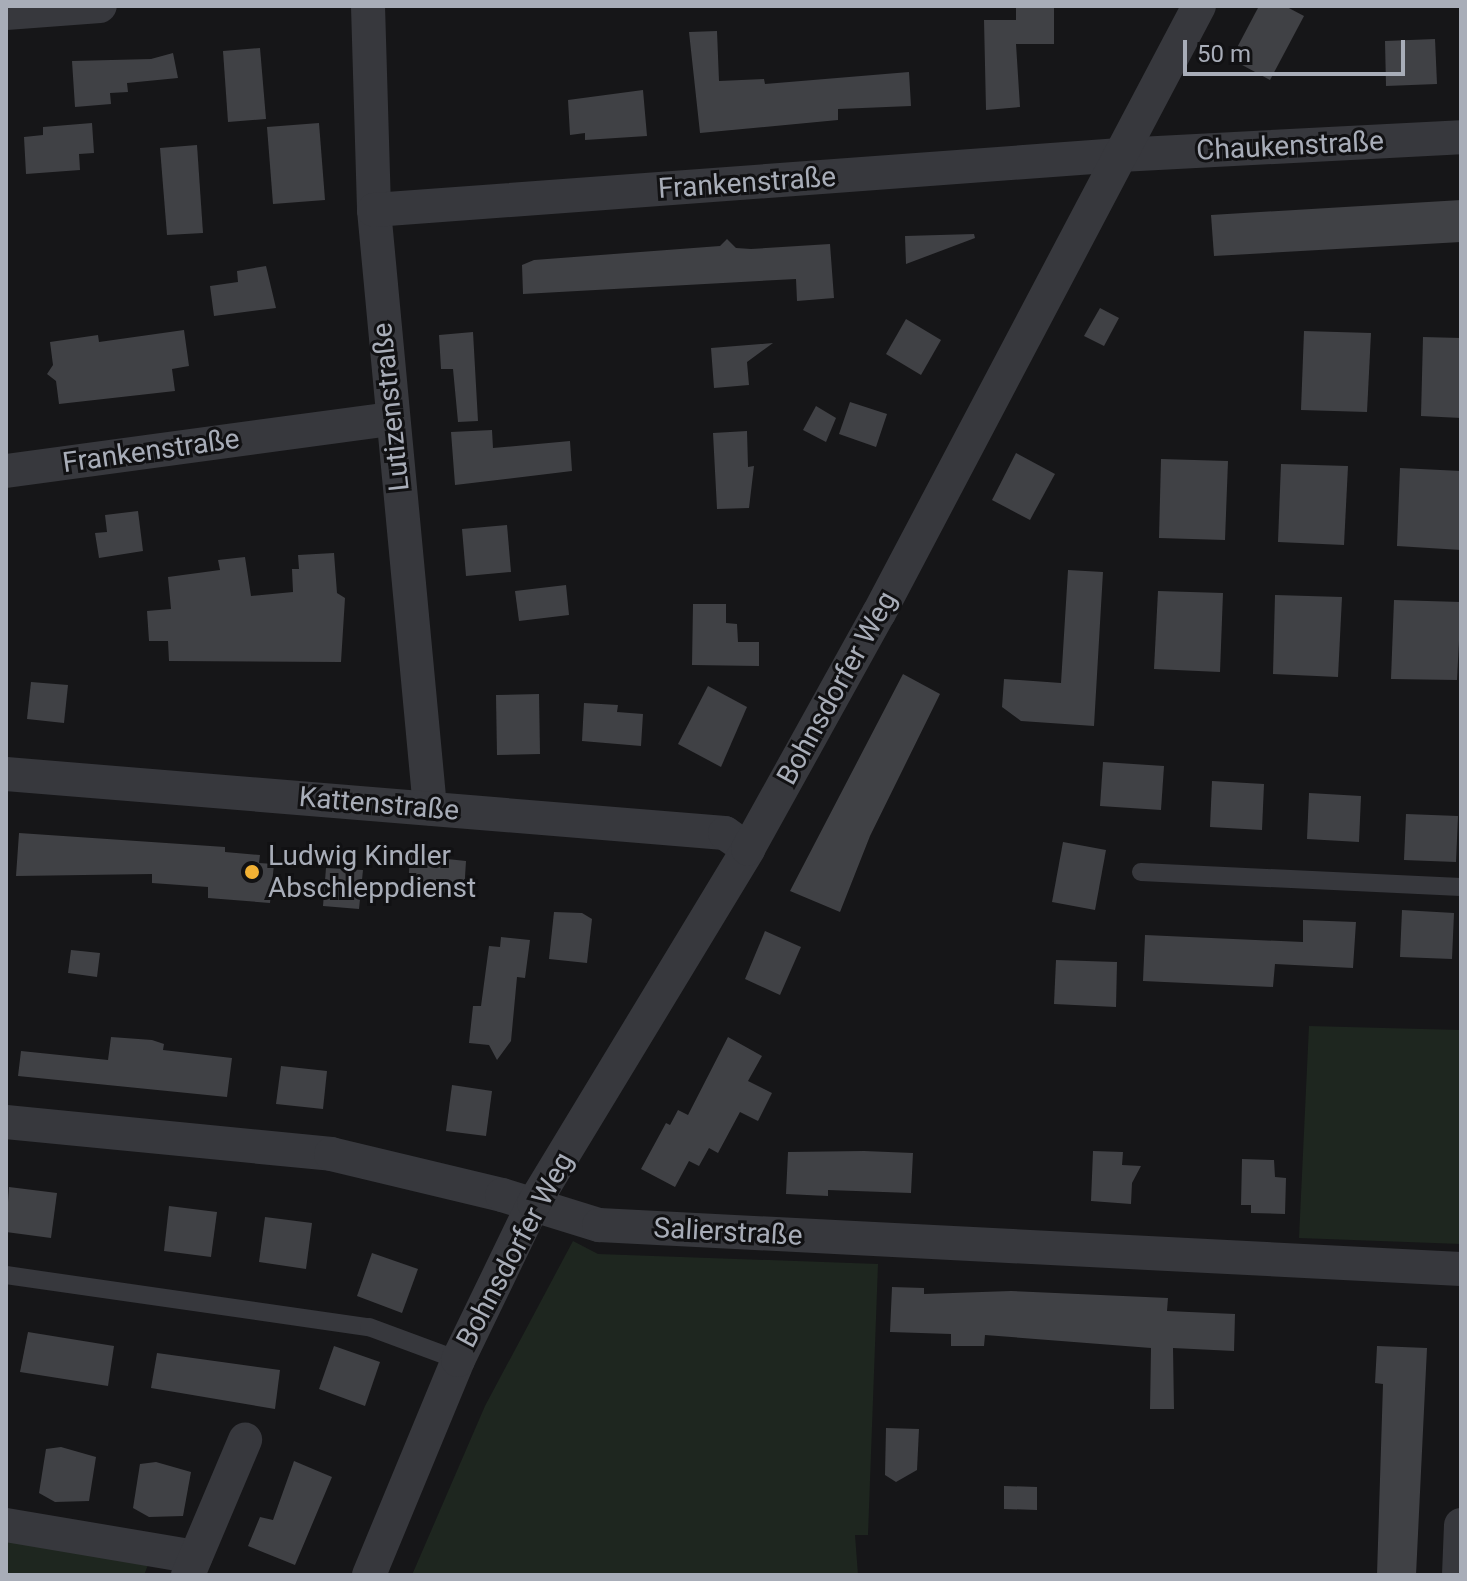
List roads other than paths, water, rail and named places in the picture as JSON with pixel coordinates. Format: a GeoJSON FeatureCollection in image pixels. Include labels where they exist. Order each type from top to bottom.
{"type":"FeatureCollection","features":[{"type":"Feature","properties":{"kind":"street"},"geometry":{"type":"LineString","coordinates":[[19,10],[100,6]]}},
{"type":"Feature","properties":{"kind":"street","name":"Lutizenstraße"},"geometry":{"type":"LineString","coordinates":[[368,6],[374,210],[391,419],[430,808]]}},
{"type":"Feature","properties":{"kind":"street","name":"Bohnsdorfer Weg"},"geometry":{"type":"LineString","coordinates":[[369,1575],[458,1360],[534,1203],[748,849],[879,613],[1199,6]]}},
{"type":"Feature","properties":{"kind":"street","name":"Chaukenstraße"},"geometry":{"type":"LineString","coordinates":[[1120,155],[1461,137]]}},
{"type":"Feature","properties":{"kind":"street","name":"Frankenstraße"},"geometry":{"type":"LineString","coordinates":[[374,210],[1120,155]]}},
{"type":"Feature","properties":{"kind":"street","name":"Frankenstraße"},"geometry":{"type":"LineString","coordinates":[[6,471],[391,419]]}},
{"type":"Feature","properties":{"kind":"street","name":"Kattenstraße"},"geometry":{"type":"LineString","coordinates":[[6,774],[725,833],[748,849]]}},
{"type":"Feature","properties":{"kind":"street","name":"Salierstraße"},"geometry":{"type":"LineString","coordinates":[[6,1122],[331,1154],[534,1203],[599,1225],[1461,1269]]}},
{"type":"Feature","properties":{"kind":"street"},"geometry":{"type":"LineString","coordinates":[[6,1525],[192,1566],[245,1440]]}},
{"type":"Feature","properties":{"kind":"street"},"geometry":{"type":"LineString","coordinates":[[1459,1575],[1461,1525]]}},
{"type":"Feature","properties":{"kind":"lane"},"geometry":{"type":"LineString","coordinates":[[1141,872],[1461,887]]}},
{"type":"Feature","properties":{"kind":"lane","name":"Bohnsdorfer Weg"},"geometry":{"type":"LineString","coordinates":[[6,1275],[369,1327],[458,1360]]}},
{"type":"Feature","properties":{"kind":"place","name":"Ludwig Kindler Abschleppdienst"},"geometry":{"type":"Point","coordinates":[252,872]}}]}
